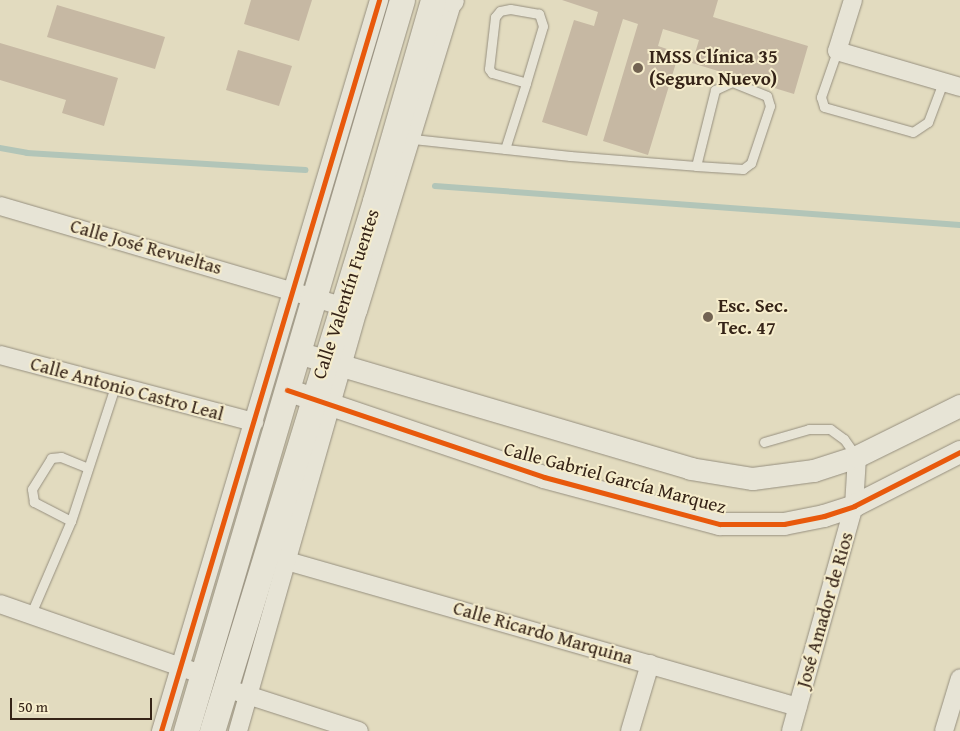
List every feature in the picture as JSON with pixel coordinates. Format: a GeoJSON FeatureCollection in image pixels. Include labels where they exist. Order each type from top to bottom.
{"type":"FeatureCollection","features":[{"type":"Feature","properties":{"kind":"main road","name":"Calle Valentín Fuentes"},"geometry":{"type":"LineString","coordinates":[[186,731],[192,671],[298,354],[304,294],[352,133],[402,0]]}},
{"type":"Feature","properties":{"kind":"main road","name":"Calle Valentín Fuentes"},"geometry":{"type":"LineString","coordinates":[[212,731],[322,403],[350,308],[405,144],[433,0]]}},
{"type":"Feature","properties":{"kind":"street"},"geometry":{"type":"LineString","coordinates":[[352,133],[379,0]]}},
{"type":"Feature","properties":{"kind":"street"},"geometry":{"type":"LineString","coordinates":[[405,144],[453,0]]}},
{"type":"Feature","properties":{"kind":"street"},"geometry":{"type":"LineString","coordinates":[[853,0],[837,51],[952,84]]}},
{"type":"Feature","properties":{"kind":"street","name":"Calle José Revueltas"},"geometry":{"type":"LineString","coordinates":[[0,206],[350,308]]}},
{"type":"Feature","properties":{"kind":"street"},"geometry":{"type":"LineString","coordinates":[[162,731],[192,671],[254,422],[304,294]]}},
{"type":"Feature","properties":{"kind":"street","name":"Calle Gabriel García Marquez"},"geometry":{"type":"LineString","coordinates":[[298,354],[691,469],[753,479],[783,477],[857,457],[959,408]]}},
{"type":"Feature","properties":{"kind":"street","name":"Calle Antonio Castro Leal"},"geometry":{"type":"LineString","coordinates":[[0,355],[254,422]]}},
{"type":"Feature","properties":{"kind":"street","name":"Calle Gabriel García Marquez"},"geometry":{"type":"LineString","coordinates":[[287,390],[544,477],[720,524],[784,524],[854,506],[960,452]]}},
{"type":"Feature","properties":{"kind":"street"},"geometry":{"type":"LineString","coordinates":[[238,731],[287,561],[322,403]]}},
{"type":"Feature","properties":{"kind":"street","name":"José Amador de Rios"},"geometry":{"type":"LineString","coordinates":[[791,731],[854,506],[857,457]]}},
{"type":"Feature","properties":{"kind":"street","name":"Calle Ricardo Marquina"},"geometry":{"type":"LineString","coordinates":[[287,561],[798,707]]}},
{"type":"Feature","properties":{"kind":"street"},"geometry":{"type":"LineString","coordinates":[[0,604],[192,671],[247,697],[359,731]]}},
{"type":"Feature","properties":{"kind":"street"},"geometry":{"type":"LineString","coordinates":[[630,731],[650,664]]}},
{"type":"Feature","properties":{"kind":"street"},"geometry":{"type":"LineString","coordinates":[[944,731],[958,690]]}},
{"type":"Feature","properties":{"kind":"lane"},"geometry":{"type":"LineString","coordinates":[[505,149],[526,83],[543,26],[539,14],[510,9],[500,11],[494,17],[489,69],[492,73],[526,83]]}},
{"type":"Feature","properties":{"kind":"lane"},"geometry":{"type":"LineString","coordinates":[[837,51],[821,97],[824,107],[913,132],[928,122],[952,84]]}},
{"type":"Feature","properties":{"kind":"lane"},"geometry":{"type":"LineString","coordinates":[[405,144],[505,149],[696,166],[743,169],[748,166],[770,106],[767,96],[732,82],[715,90],[696,166]]}},
{"type":"Feature","properties":{"kind":"lane"},"geometry":{"type":"LineString","coordinates":[[30,616],[71,521],[115,386]]}},
{"type":"Feature","properties":{"kind":"lane"},"geometry":{"type":"LineString","coordinates":[[764,442],[809,429],[830,429],[844,439],[857,457]]}},
{"type":"Feature","properties":{"kind":"lane"},"geometry":{"type":"LineString","coordinates":[[71,521],[34,502],[32,489],[51,458],[61,457],[88,468]]}},
{"type":"Feature","properties":{"kind":"building"},"geometry":{"type":"Polygon","coordinates":[[[251,0],[312,0],[299,41],[244,24],[251,0]]]}},
{"type":"Feature","properties":{"kind":"building"},"geometry":{"type":"Polygon","coordinates":[[[562,0],[718,0],[713,17],[808,46],[794,94],[692,63],[699,40],[663,29],[658,46],[679,53],[648,155],[603,141],[638,24],[623,19],[587,136],[542,122],[574,20],[594,26],[598,12],[562,0]]]}},
{"type":"Feature","properties":{"kind":"building"},"geometry":{"type":"Polygon","coordinates":[[[57,5],[165,37],[155,69],[47,37],[57,5]]]}},
{"type":"Feature","properties":{"kind":"building"},"geometry":{"type":"Polygon","coordinates":[[[0,43],[118,78],[104,126],[62,113],[66,100],[0,80],[0,43]]]}},
{"type":"Feature","properties":{"kind":"building"},"geometry":{"type":"Polygon","coordinates":[[[238,50],[292,66],[279,106],[226,90],[238,50]]]}},
{"type":"Feature","properties":{"kind":"waterway"},"geometry":{"type":"LineString","coordinates":[[0,148],[27,153],[305,170]]}},
{"type":"Feature","properties":{"kind":"waterway"},"geometry":{"type":"LineString","coordinates":[[435,186],[960,225]]}},
{"type":"Feature","properties":{"kind":"cycle path"},"geometry":{"type":"LineString","coordinates":[[161,731],[379,0]]}},
{"type":"Feature","properties":{"kind":"cycle path"},"geometry":{"type":"LineString","coordinates":[[287,390],[544,477],[720,524],[784,524],[824,516],[854,506],[960,452]]}},
{"type":"Feature","properties":{"kind":"place","name":"IMSS Clínica 35 (Seguro Nuevo)"},"geometry":{"type":"Point","coordinates":[638,68]}},
{"type":"Feature","properties":{"kind":"place","name":"Esc. Sec. Tec. 47"},"geometry":{"type":"Point","coordinates":[708,317]}}]}
